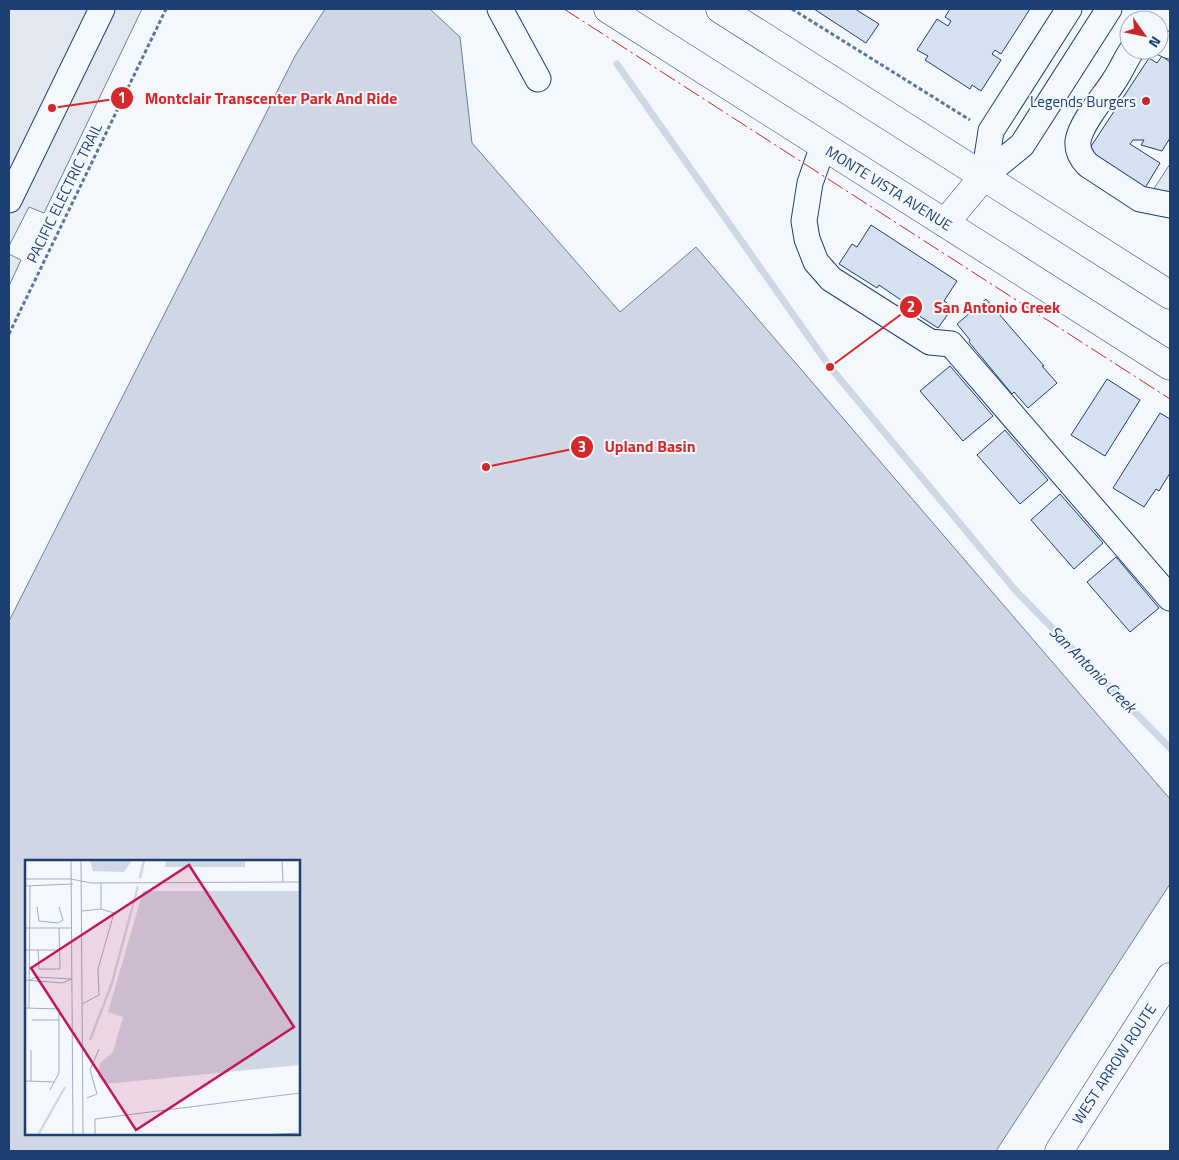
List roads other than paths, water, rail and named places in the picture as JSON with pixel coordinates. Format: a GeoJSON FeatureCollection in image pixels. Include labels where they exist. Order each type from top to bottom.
{"type":"FeatureCollection","features":[{"type":"Feature","properties":{"kind":"main road","name":"MONTE VISTA AVENUE"},"geometry":{"type":"LineString","coordinates":[[608,9],[1170,366]]}},
{"type":"Feature","properties":{"kind":"main road"},"geometry":{"type":"LineString","coordinates":[[720,9],[1170,295]]}},
{"type":"Feature","properties":{"kind":"main road"},"geometry":{"type":"LineString","coordinates":[[945,223],[984,176]]}},
{"type":"Feature","properties":{"kind":"main road","name":"WEST ARROW ROUTE"},"geometry":{"type":"LineString","coordinates":[[1059,1151],[1170,977]]}},
{"type":"Feature","properties":{"kind":"street"},"geometry":{"type":"LineString","coordinates":[[9,200],[102,9]]}},
{"type":"Feature","properties":{"kind":"street"},"geometry":{"type":"LineString","coordinates":[[500,9],[538,80]]}},
{"type":"Feature","properties":{"kind":"street"},"geometry":{"type":"LineString","coordinates":[[984,176],[991,131],[1069,9]]}},
{"type":"Feature","properties":{"kind":"street"},"geometry":{"type":"LineString","coordinates":[[984,176],[1022,144],[1109,9]]}},
{"type":"Feature","properties":{"kind":"street"},"geometry":{"type":"LineString","coordinates":[[1126,60],[1080,134],[1078,149],[1081,158],[1088,165],[1140,199],[1170,204]]}},
{"type":"Feature","properties":{"kind":"street"},"geometry":{"type":"LineString","coordinates":[[823,146],[810,183],[804,221],[807,240],[816,262],[830,279],[930,342],[951,344],[1170,598]]}},
{"type":"Feature","properties":{"kind":"waterway","name":"San Antonio Creek"},"geometry":{"type":"LineString","coordinates":[[617,64],[830,367],[1016,591],[1170,748]]}},
{"type":"Feature","properties":{"kind":"place","name":"Legends Burgers"},"geometry":{"type":"Point","coordinates":[1146,101]}},
{"type":"Feature","properties":{"kind":"place","name":"Montclair Transcenter Park And Ride"},"geometry":{"type":"Point","coordinates":[52,108]}},
{"type":"Feature","properties":{"kind":"place","name":"San Antonio Creek"},"geometry":{"type":"Point","coordinates":[830,367]}},
{"type":"Feature","properties":{"kind":"place","name":"Upland Basin"},"geometry":{"type":"Point","coordinates":[486,467]}}]}
